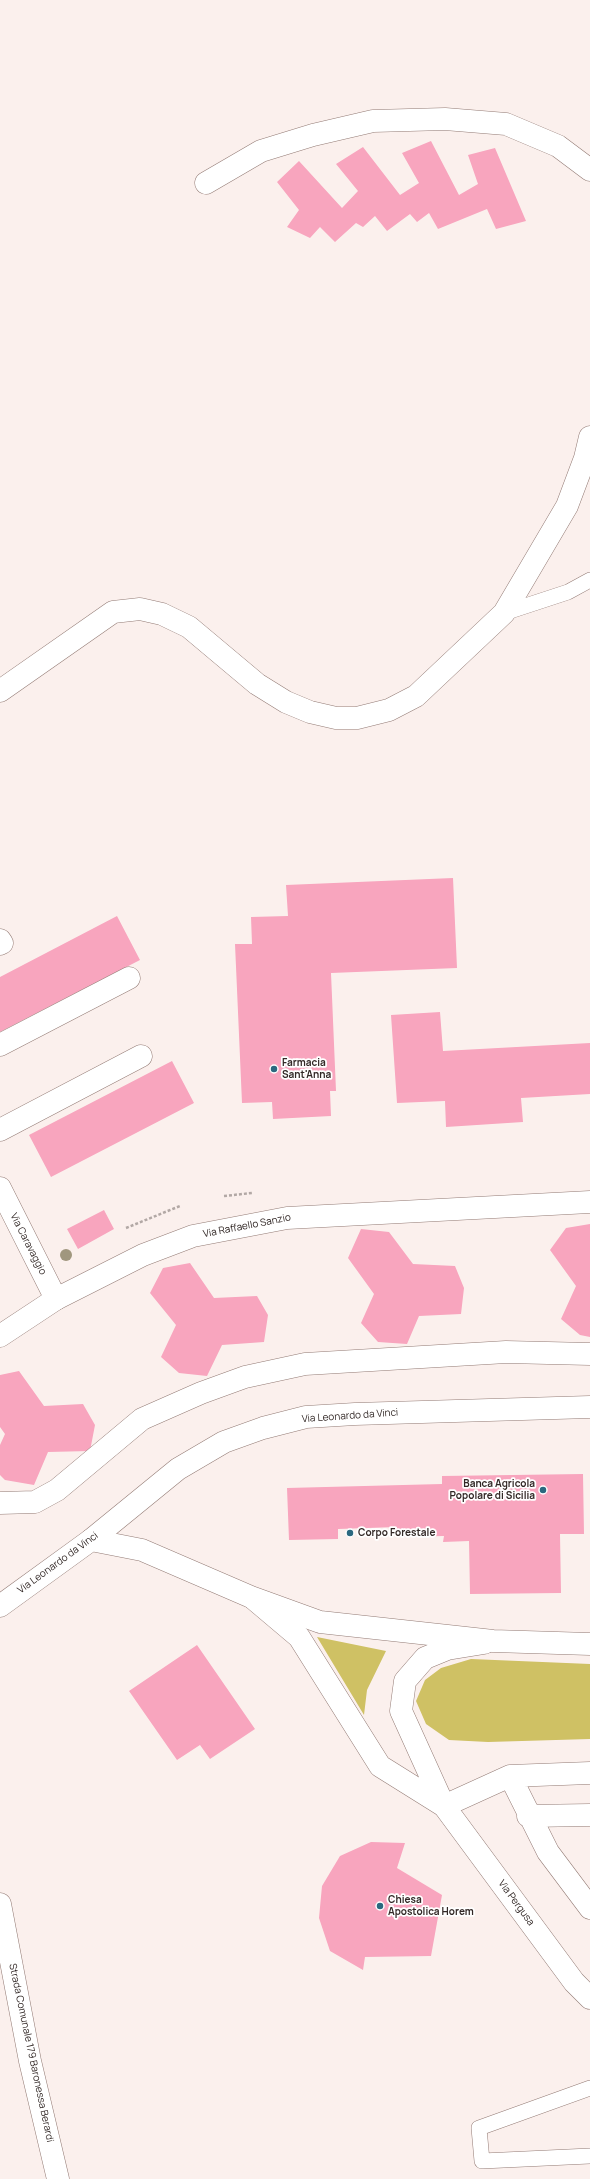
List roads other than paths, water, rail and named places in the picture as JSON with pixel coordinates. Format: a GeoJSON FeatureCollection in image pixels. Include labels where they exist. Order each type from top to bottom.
{"type":"FeatureCollection","features":[{"type":"Feature","properties":{"kind":"street"},"geometry":{"type":"LineString","coordinates":[[206,183],[261,150],[313,135],[373,121],[445,119],[506,124],[558,146],[590,170]]}},
{"type":"Feature","properties":{"kind":"street"},"geometry":{"type":"LineString","coordinates":[[0,692],[113,612],[140,609],[162,614],[189,627],[257,684],[286,702],[310,712],[336,718],[357,718],[389,710],[416,696],[504,613],[567,506],[585,458],[590,437]]}},
{"type":"Feature","properties":{"kind":"street"},"geometry":{"type":"LineString","coordinates":[[0,940],[2,943],[0,944]]}},
{"type":"Feature","properties":{"kind":"street"},"geometry":{"type":"LineString","coordinates":[[0,1044],[129,978]]}},
{"type":"Feature","properties":{"kind":"street"},"geometry":{"type":"LineString","coordinates":[[0,1130],[141,1056]]}},
{"type":"Feature","properties":{"kind":"street","name":"Via Caravaggio"},"geometry":{"type":"LineString","coordinates":[[0,1188],[56,1299]]}},
{"type":"Feature","properties":{"kind":"street","name":"Via Raffaello Sanzio"},"geometry":{"type":"LineString","coordinates":[[0,1336],[56,1299],[143,1255],[193,1236],[287,1218],[590,1202]]}},
{"type":"Feature","properties":{"kind":"street"},"geometry":{"type":"LineString","coordinates":[[0,1503],[35,1502],[58,1490],[142,1419],[201,1393],[245,1377],[305,1364],[506,1352],[590,1354]]}},
{"type":"Feature","properties":{"kind":"street","name":"Via Leonardo da Vinci"},"geometry":{"type":"LineString","coordinates":[[2,1602],[91,1540],[178,1469],[224,1442],[263,1428],[306,1417],[348,1414],[590,1407]]}},
{"type":"Feature","properties":{"kind":"street"},"geometry":{"type":"LineString","coordinates":[[91,1540],[142,1550],[251,1597],[320,1622],[493,1642],[590,1644]]}},
{"type":"Feature","properties":{"kind":"street"},"geometry":{"type":"LineString","coordinates":[[251,1597],[299,1637],[380,1766],[444,1806]]}},
{"type":"Feature","properties":{"kind":"street"},"geometry":{"type":"LineString","coordinates":[[444,1806],[401,1711],[405,1682],[425,1658],[447,1649],[493,1642]]}},
{"type":"Feature","properties":{"kind":"street"},"geometry":{"type":"LineString","coordinates":[[444,1806],[510,1776],[590,1773]]}},
{"type":"Feature","properties":{"kind":"street"},"geometry":{"type":"LineString","coordinates":[[510,1776],[528,1816],[548,1852],[590,1908]]}},
{"type":"Feature","properties":{"kind":"street","name":"Via Pergusa"},"geometry":{"type":"LineString","coordinates":[[444,1806],[574,1982],[590,1998]]}},
{"type":"Feature","properties":{"kind":"street"},"geometry":{"type":"LineString","coordinates":[[528,1816],[590,1815]]}},
{"type":"Feature","properties":{"kind":"street","name":"Strada Comunale 179 Baronessa Berardi"},"geometry":{"type":"LineString","coordinates":[[0,1904],[30,2061],[58,2179]]}},
{"type":"Feature","properties":{"kind":"lane"},"geometry":{"type":"LineString","coordinates":[[504,613],[568,592],[590,580]]}},
{"type":"Feature","properties":{"kind":"lane"},"geometry":{"type":"LineString","coordinates":[[590,2088],[479,2128],[482,2161],[590,2156]]}},
{"type":"Feature","properties":{"kind":"place","name":"Farmacia Sant'Anna"},"geometry":{"type":"Point","coordinates":[274,1069]}},
{"type":"Feature","properties":{"kind":"place","name":"Banca Agricola Popolare di Sicilia"},"geometry":{"type":"Point","coordinates":[543,1490]}},
{"type":"Feature","properties":{"kind":"place","name":"Corpo Forestale"},"geometry":{"type":"Point","coordinates":[350,1533]}},
{"type":"Feature","properties":{"kind":"place","name":"Chiesa Apostolica Horem"},"geometry":{"type":"Point","coordinates":[380,1906]}}]}
